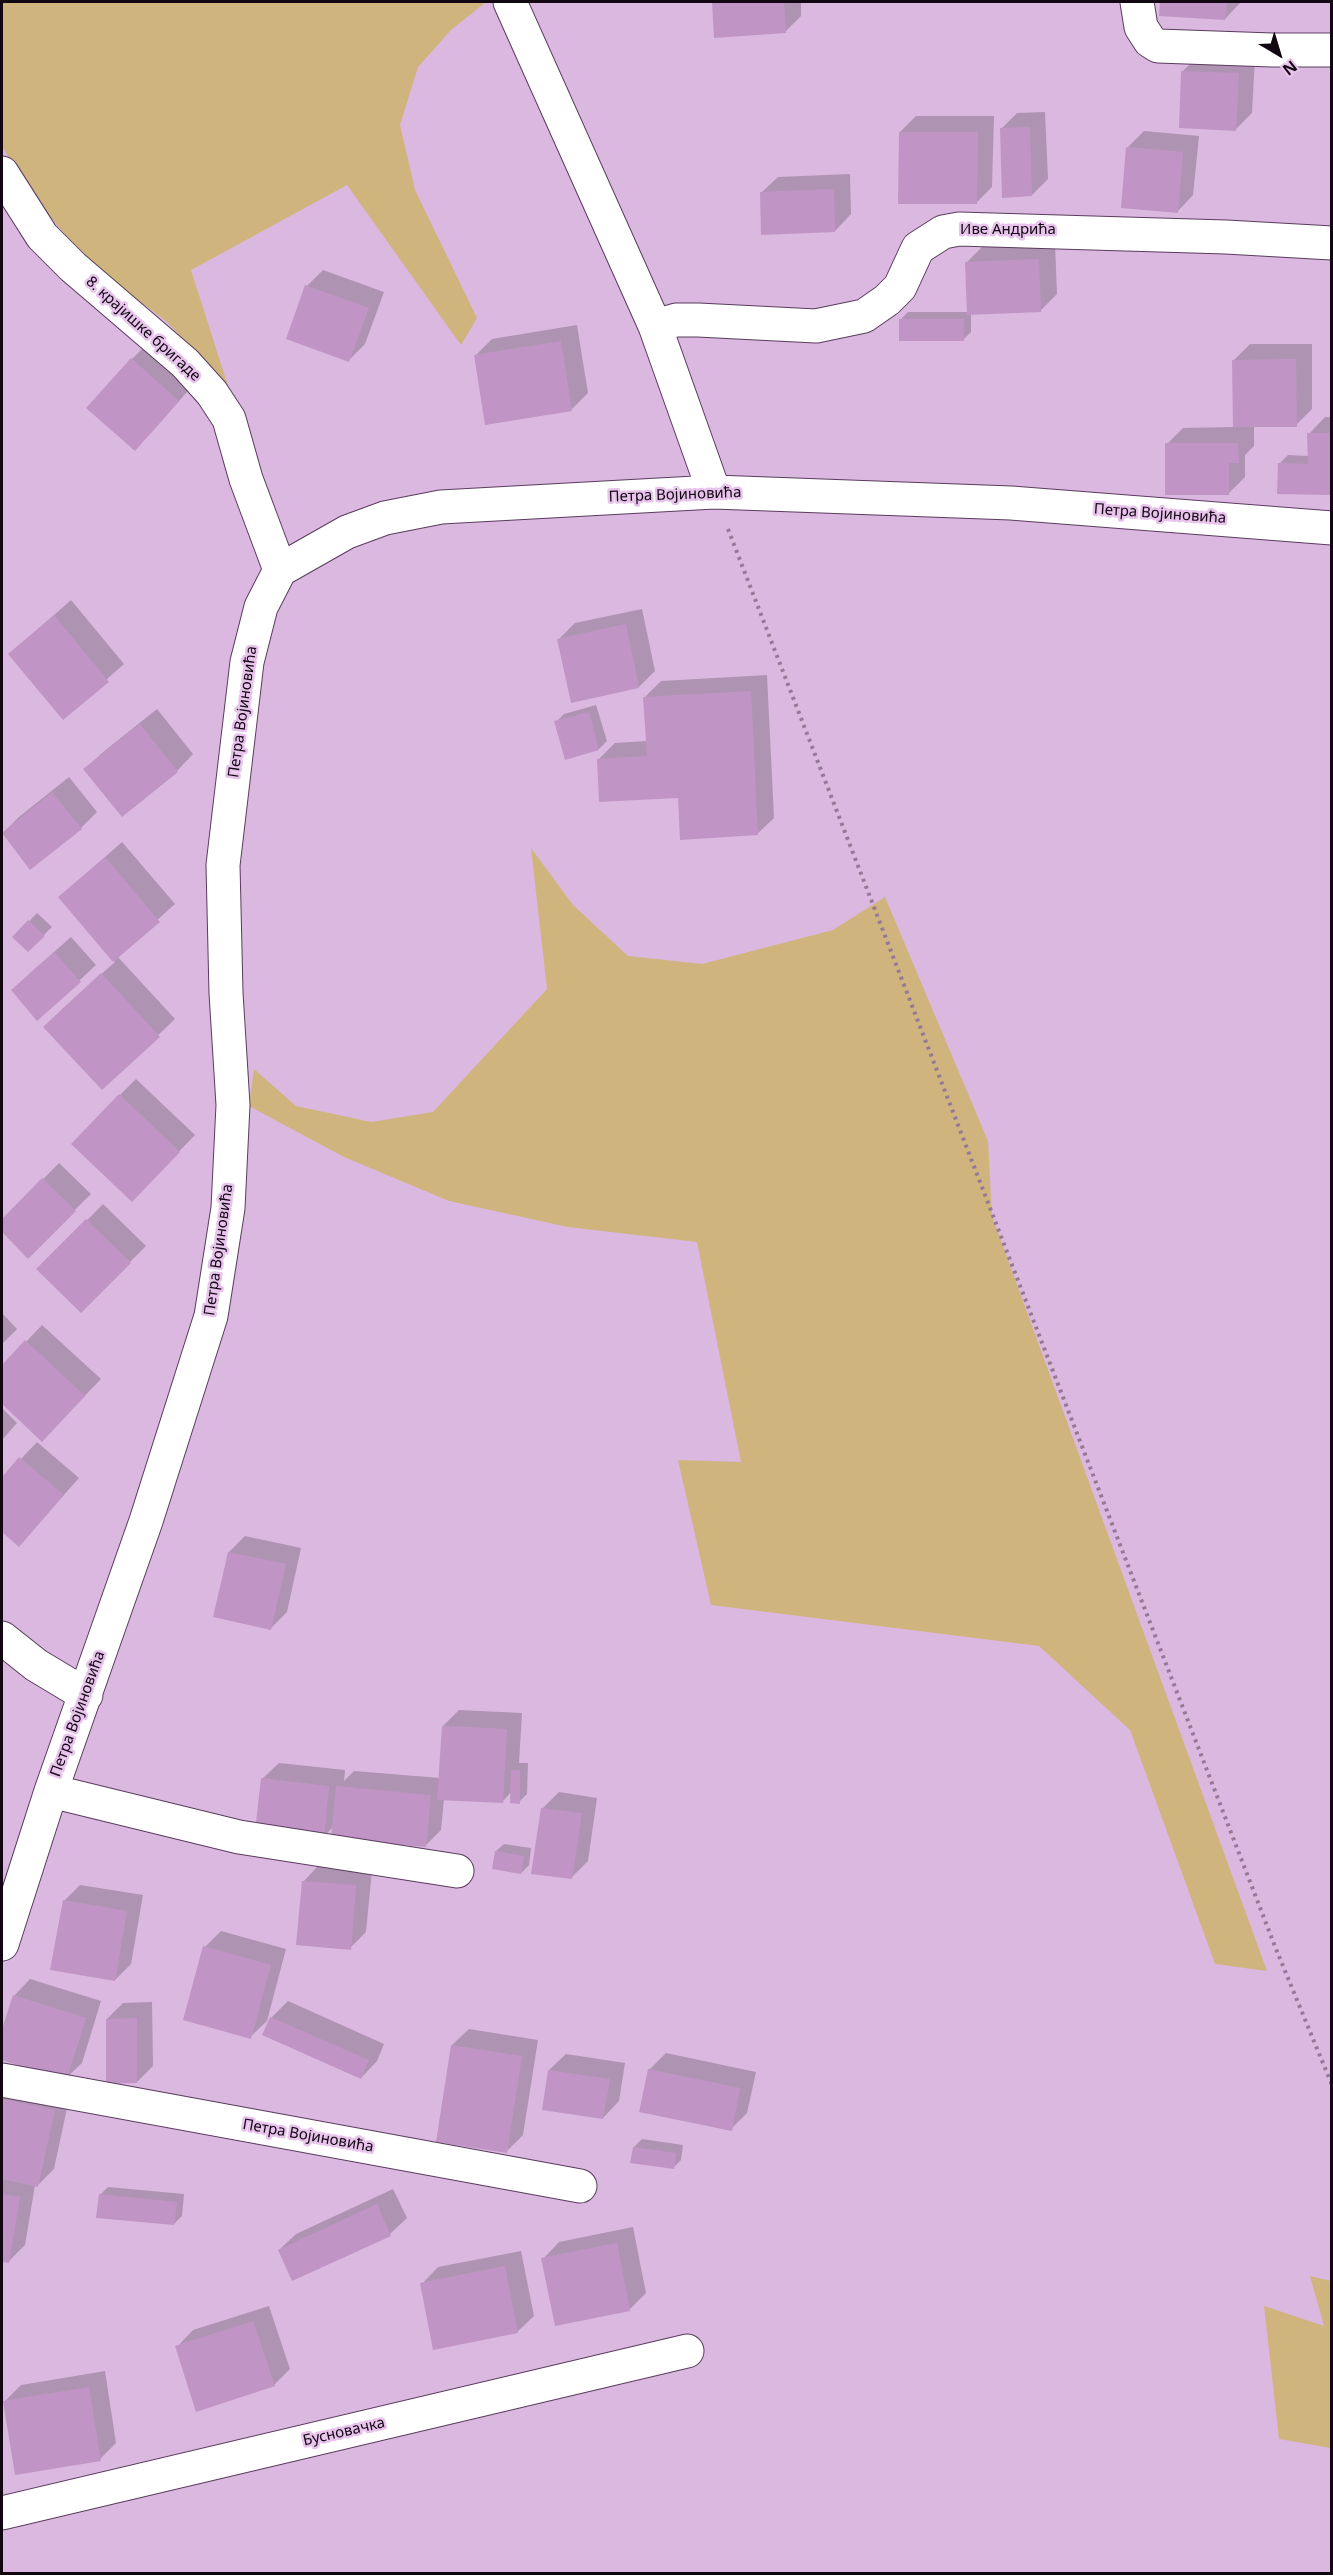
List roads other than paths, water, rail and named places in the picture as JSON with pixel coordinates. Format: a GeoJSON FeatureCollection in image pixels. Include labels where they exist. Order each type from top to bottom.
{"type":"FeatureCollection","features":[{"type":"Feature","properties":{"kind":"street"},"geometry":{"type":"LineString","coordinates":[[510,2],[655,326],[714,492]]}},
{"type":"Feature","properties":{"kind":"street"},"geometry":{"type":"LineString","coordinates":[[1137,2],[1141,27],[1150,41],[1158,46],[1332,50]]}},
{"type":"Feature","properties":{"kind":"street","name":"8. крајишке бригаде"},"geometry":{"type":"LineString","coordinates":[[2,173],[42,236],[73,267],[185,363],[212,393],[229,420],[246,479],[280,570]]}},
{"type":"Feature","properties":{"kind":"street","name":"Иве Андрића"},"geometry":{"type":"LineString","coordinates":[[655,326],[676,320],[816,326],[864,316],[887,300],[900,287],[918,248],[943,232],[959,229],[1167,235],[1332,243]]}},
{"type":"Feature","properties":{"kind":"street","name":"Петра Војиновића"},"geometry":{"type":"LineString","coordinates":[[2,1944],[51,1791],[146,1521],[211,1316],[228,1208],[233,1105],[226,993],[223,865],[247,662],[261,608],[280,570],[347,532],[386,518],[441,507],[714,492],[1011,503],[1332,528]]}},
{"type":"Feature","properties":{"kind":"street"},"geometry":{"type":"LineString","coordinates":[[2,1638],[36,1665],[86,1695]]}},
{"type":"Feature","properties":{"kind":"street","name":"Петра Војиновића"},"geometry":{"type":"LineString","coordinates":[[51,1791],[239,1837],[457,1871]]}},
{"type":"Feature","properties":{"kind":"street","name":"Петра Војиновића"},"geometry":{"type":"LineString","coordinates":[[2,2080],[580,2186]]}},
{"type":"Feature","properties":{"kind":"street","name":"Бусновачка"},"geometry":{"type":"LineString","coordinates":[[2,2513],[687,2350]]}}]}
